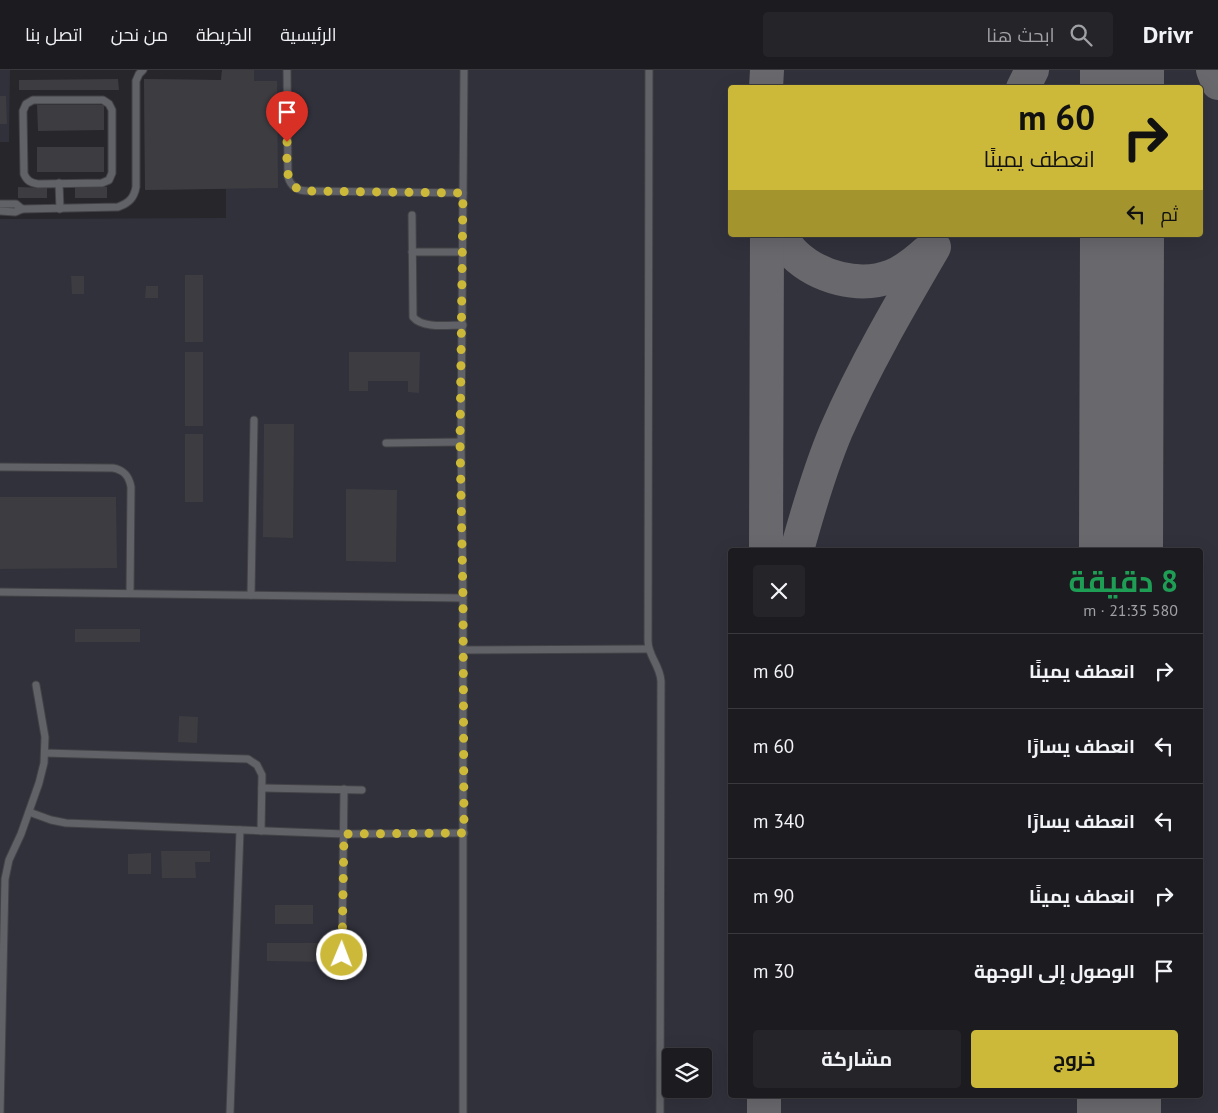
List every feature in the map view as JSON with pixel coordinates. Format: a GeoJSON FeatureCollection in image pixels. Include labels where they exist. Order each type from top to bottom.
{"type":"FeatureCollection","features":[{"type":"Feature","properties":{"kind":"lane"},"geometry":{"type":"LineString","coordinates":[[0,211],[15,212],[22,209],[118,207],[126,204],[133,196],[136,187],[136,81],[138,74],[143,70]]}},
{"type":"Feature","properties":{"kind":"lane"},"geometry":{"type":"LineString","coordinates":[[287,70],[288,177],[290,184],[296,189],[308,192],[463,193]]}},
{"type":"Feature","properties":{"kind":"lane"},"geometry":{"type":"LineString","coordinates":[[463,1113],[463,598],[460,442],[463,325],[464,70]]}},
{"type":"Feature","properties":{"kind":"lane"},"geometry":{"type":"LineString","coordinates":[[649,70],[648,649],[658,666],[661,681],[660,1113]]}},
{"type":"Feature","properties":{"kind":"lane"},"geometry":{"type":"LineString","coordinates":[[34,100],[106,101],[112,110],[111,177],[102,183],[59,183],[33,183],[24,174],[24,107],[29,101],[34,100]]}},
{"type":"Feature","properties":{"kind":"lane"},"geometry":{"type":"LineString","coordinates":[[59,183],[60,209]]}},
{"type":"Feature","properties":{"kind":"lane"},"geometry":{"type":"LineString","coordinates":[[0,204],[16,204],[22,209]]}},
{"type":"Feature","properties":{"kind":"lane"},"geometry":{"type":"LineString","coordinates":[[412,215],[412,314],[415,320],[424,324],[463,325]]}},
{"type":"Feature","properties":{"kind":"lane"},"geometry":{"type":"LineString","coordinates":[[412,252],[462,252]]}},
{"type":"Feature","properties":{"kind":"lane"},"geometry":{"type":"LineString","coordinates":[[251,595],[254,420]]}},
{"type":"Feature","properties":{"kind":"lane"},"geometry":{"type":"LineString","coordinates":[[386,442],[460,442]]}},
{"type":"Feature","properties":{"kind":"lane"},"geometry":{"type":"LineString","coordinates":[[0,467],[113,468],[126,474],[130,480],[131,487],[130,594]]}},
{"type":"Feature","properties":{"kind":"lane"},"geometry":{"type":"LineString","coordinates":[[0,592],[463,598]]}},
{"type":"Feature","properties":{"kind":"lane"},"geometry":{"type":"LineString","coordinates":[[463,650],[648,649]]}},
{"type":"Feature","properties":{"kind":"lane"},"geometry":{"type":"LineString","coordinates":[[0,1113],[6,880],[12,851],[22,834],[42,773],[45,752],[36,685]]}},
{"type":"Feature","properties":{"kind":"lane"},"geometry":{"type":"LineString","coordinates":[[45,752],[248,759],[257,765],[260,770],[262,788],[261,831]]}},
{"type":"Feature","properties":{"kind":"lane"},"geometry":{"type":"LineString","coordinates":[[262,788],[362,790]]}},
{"type":"Feature","properties":{"kind":"lane"},"geometry":{"type":"LineString","coordinates":[[342,955],[344,789]]}},
{"type":"Feature","properties":{"kind":"lane"},"geometry":{"type":"LineString","coordinates":[[29,812],[66,823],[344,834],[464,833]]}},
{"type":"Feature","properties":{"kind":"lane"},"geometry":{"type":"LineString","coordinates":[[230,1113],[240,830]]}},
{"type":"Feature","properties":{"kind":"shaded area"},"geometry":{"type":"Polygon","coordinates":[[[0,70],[10,70],[9,142],[0,142],[0,70]]]}},
{"type":"Feature","properties":{"kind":"shaded area"},"geometry":{"type":"Polygon","coordinates":[[[222,70],[1218,70],[1218,1113],[0,1113],[0,219],[226,218],[226,189],[145,190],[144,79],[221,80],[222,70]]]}},
{"type":"Feature","properties":{"kind":"building"},"geometry":{"type":"Polygon","coordinates":[[[222,70],[254,70],[254,81],[277,81],[278,188],[145,190],[144,79],[221,80],[222,70]]]}},
{"type":"Feature","properties":{"kind":"building"},"geometry":{"type":"Polygon","coordinates":[[[118,79],[119,90],[19,90],[19,80],[118,79]]]}},
{"type":"Feature","properties":{"kind":"building"},"geometry":{"type":"Polygon","coordinates":[[[0,96],[6,96],[7,124],[0,124],[0,96]]]}},
{"type":"Feature","properties":{"kind":"building"},"geometry":{"type":"Polygon","coordinates":[[[37,105],[104,105],[104,130],[38,131],[37,105]]]}},
{"type":"Feature","properties":{"kind":"building"},"geometry":{"type":"Polygon","coordinates":[[[37,147],[104,147],[104,172],[37,172],[37,147]]]}},
{"type":"Feature","properties":{"kind":"building"},"geometry":{"type":"Polygon","coordinates":[[[18,187],[47,188],[47,198],[18,198],[18,187]]]}},
{"type":"Feature","properties":{"kind":"building"},"geometry":{"type":"Polygon","coordinates":[[[75,187],[107,187],[107,198],[75,198],[75,187]]]}},
{"type":"Feature","properties":{"kind":"building"},"geometry":{"type":"Polygon","coordinates":[[[185,275],[203,275],[203,342],[185,342],[185,275]]]}},
{"type":"Feature","properties":{"kind":"building"},"geometry":{"type":"Polygon","coordinates":[[[71,276],[84,276],[84,294],[72,294],[71,276]]]}},
{"type":"Feature","properties":{"kind":"building"},"geometry":{"type":"Polygon","coordinates":[[[146,286],[158,286],[158,298],[145,298],[146,286]]]}},
{"type":"Feature","properties":{"kind":"building"},"geometry":{"type":"Polygon","coordinates":[[[185,352],[203,352],[203,426],[185,426],[185,352]]]}},
{"type":"Feature","properties":{"kind":"building"},"geometry":{"type":"Polygon","coordinates":[[[349,352],[420,352],[419,393],[408,392],[408,381],[368,381],[368,391],[349,391],[349,352]]]}},
{"type":"Feature","properties":{"kind":"building"},"geometry":{"type":"Polygon","coordinates":[[[264,424],[294,424],[293,538],[263,537],[264,424]]]}},
{"type":"Feature","properties":{"kind":"building"},"geometry":{"type":"Polygon","coordinates":[[[185,434],[203,434],[203,502],[185,502],[185,434]]]}},
{"type":"Feature","properties":{"kind":"building"},"geometry":{"type":"Polygon","coordinates":[[[346,489],[397,490],[396,562],[346,561],[346,489]]]}},
{"type":"Feature","properties":{"kind":"building"},"geometry":{"type":"Polygon","coordinates":[[[0,497],[116,497],[117,568],[0,569],[0,497]]]}},
{"type":"Feature","properties":{"kind":"building"},"geometry":{"type":"Polygon","coordinates":[[[75,629],[140,629],[140,642],[75,642],[75,629]]]}},
{"type":"Feature","properties":{"kind":"building"},"geometry":{"type":"Polygon","coordinates":[[[179,716],[198,717],[197,743],[178,742],[179,716]]]}},
{"type":"Feature","properties":{"kind":"building"},"geometry":{"type":"Polygon","coordinates":[[[161,851],[210,851],[210,862],[195,862],[196,878],[162,878],[161,851]]]}},
{"type":"Feature","properties":{"kind":"building"},"geometry":{"type":"Polygon","coordinates":[[[151,853],[151,874],[128,874],[128,854],[151,853]]]}},
{"type":"Feature","properties":{"kind":"building"},"geometry":{"type":"Polygon","coordinates":[[[275,905],[313,905],[313,924],[275,924],[275,905]]]}},
{"type":"Feature","properties":{"kind":"building"},"geometry":{"type":"Polygon","coordinates":[[[267,943],[329,943],[329,962],[267,961],[267,943]]]}},
{"type":"Feature","properties":{"kind":"taxiway"},"geometry":{"type":"LineString","coordinates":[[766,85],[767,70]]}},
{"type":"Feature","properties":{"kind":"taxiway"},"geometry":{"type":"LineString","coordinates":[[1024,85],[1032,70]]}},
{"type":"Feature","properties":{"kind":"taxiway"},"geometry":{"type":"LineString","coordinates":[[1213,70],[1218,83]]}},
{"type":"Feature","properties":{"kind":"taxiway"},"geometry":{"type":"LineString","coordinates":[[766,548],[767,237]]}},
{"type":"Feature","properties":{"kind":"taxiway"},"geometry":{"type":"LineString","coordinates":[[781,237],[792,252],[815,269],[853,281],[879,280],[892,276],[906,269],[927,252]]}},
{"type":"Feature","properties":{"kind":"taxiway"},"geometry":{"type":"LineString","coordinates":[[798,548],[815,490],[836,431],[870,360],[934,247]]}},
{"type":"Feature","properties":{"kind":"taxiway"},"geometry":{"type":"LineString","coordinates":[[764,1098],[764,1113]]}},
{"type":"Feature","properties":{"kind":"runway"},"geometry":{"type":"LineString","coordinates":[[1122,70],[1122,85]]}},
{"type":"Feature","properties":{"kind":"runway"},"geometry":{"type":"LineString","coordinates":[[1121,548],[1122,237]]}},
{"type":"Feature","properties":{"kind":"runway"},"geometry":{"type":"LineString","coordinates":[[1119,1098],[1119,1113]]}},
{"type":"Feature","properties":{"kind":"route"},"geometry":{"type":"LineString","coordinates":[[287,142],[290,184],[302,191],[463,193],[463,325],[460,442],[464,833],[344,834],[342,955]]}}]}
